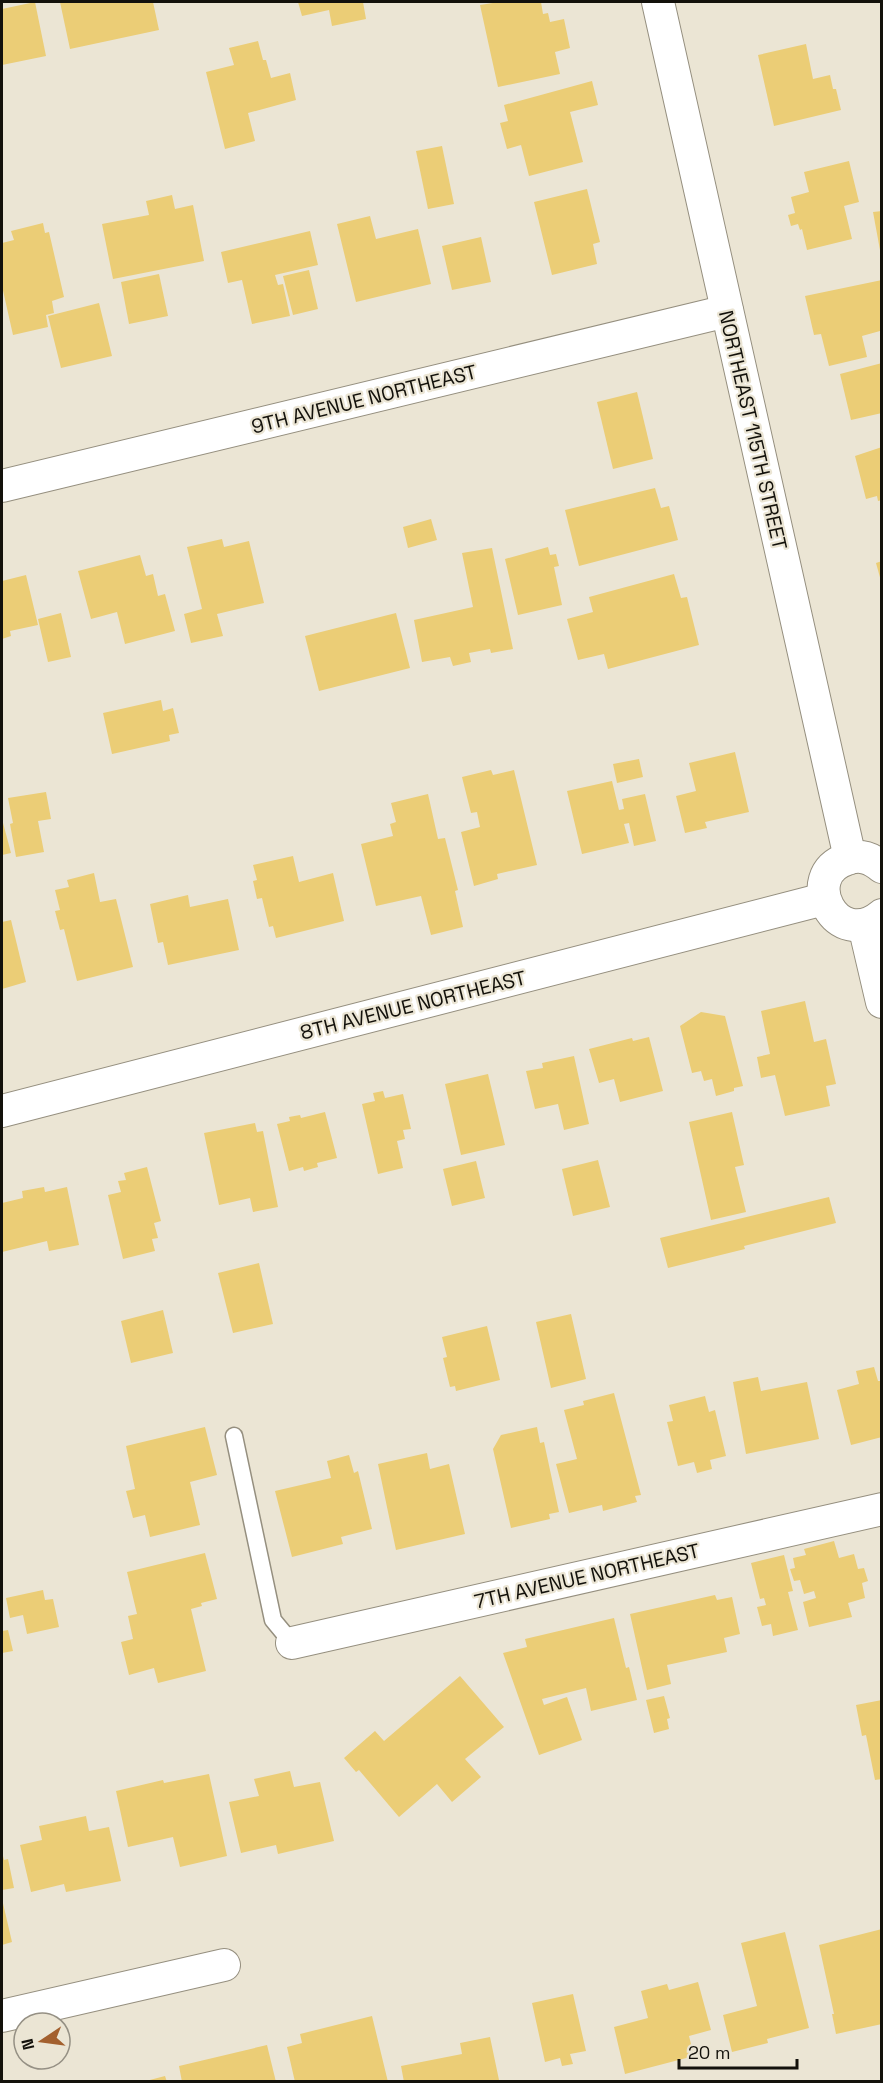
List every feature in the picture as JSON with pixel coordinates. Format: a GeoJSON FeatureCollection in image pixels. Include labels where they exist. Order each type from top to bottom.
{"type":"FeatureCollection","features":[{"type":"Feature","properties":{"kind":"street","name":"NORTHEAST 115TH STREET"},"geometry":{"type":"LineString","coordinates":[[658,2],[850,858]]}},
{"type":"Feature","properties":{"kind":"street","name":"9TH AVENUE NORTHEAST"},"geometry":{"type":"LineString","coordinates":[[2,486],[727,311]]}},
{"type":"Feature","properties":{"kind":"street"},"geometry":{"type":"LineString","coordinates":[[882,867],[867,858],[850,858],[840,861],[826,878],[823,888],[824,899],[835,917],[854,925],[873,920],[882,1002]]}},
{"type":"Feature","properties":{"kind":"street","name":"8TH AVENUE NORTHEAST"},"geometry":{"type":"LineString","coordinates":[[2,1112],[824,899]]}},
{"type":"Feature","properties":{"kind":"street","name":"7TH AVENUE NORTHEAST"},"geometry":{"type":"LineString","coordinates":[[292,1643],[882,1509]]}},
{"type":"Feature","properties":{"kind":"street"},"geometry":{"type":"LineString","coordinates":[[2,2016],[224,1965]]}},
{"type":"Feature","properties":{"kind":"lane"},"geometry":{"type":"LineString","coordinates":[[234,1436],[273,1620],[292,1643]]}},
{"type":"Feature","properties":{"kind":"building"},"geometry":{"type":"Polygon","coordinates":[[[35,2],[46,56],[2,65],[2,9],[35,2]]]}},
{"type":"Feature","properties":{"kind":"building"},"geometry":{"type":"Polygon","coordinates":[[[60,2],[153,2],[159,30],[70,49],[60,2]]]}},
{"type":"Feature","properties":{"kind":"building"},"geometry":{"type":"Polygon","coordinates":[[[298,2],[363,2],[366,19],[332,26],[329,10],[302,16],[298,2]]]}},
{"type":"Feature","properties":{"kind":"building"},"geometry":{"type":"Polygon","coordinates":[[[499,2],[541,2],[543,14],[548,13],[550,22],[564,19],[570,48],[555,52],[560,74],[498,87],[480,5],[499,2]]]}},
{"type":"Feature","properties":{"kind":"building"},"geometry":{"type":"Polygon","coordinates":[[[258,41],[271,78],[290,73],[296,100],[248,113],[255,141],[225,149],[206,72],[234,65],[229,48],[258,41]]]}},
{"type":"Feature","properties":{"kind":"building"},"geometry":{"type":"Polygon","coordinates":[[[806,44],[813,79],[830,75],[841,110],[774,126],[758,55],[806,44]]]}},
{"type":"Feature","properties":{"kind":"building"},"geometry":{"type":"Polygon","coordinates":[[[592,81],[598,105],[570,112],[583,162],[529,176],[521,145],[507,149],[500,123],[508,121],[504,105],[592,81]]]}},
{"type":"Feature","properties":{"kind":"building"},"geometry":{"type":"Polygon","coordinates":[[[442,146],[454,204],[428,209],[416,151],[442,146]]]}},
{"type":"Feature","properties":{"kind":"building"},"geometry":{"type":"Polygon","coordinates":[[[849,161],[859,202],[844,206],[852,239],[807,250],[802,229],[800,230],[798,224],[791,226],[788,215],[795,213],[791,197],[809,192],[804,172],[849,161]]]}},
{"type":"Feature","properties":{"kind":"building"},"geometry":{"type":"Polygon","coordinates":[[[587,189],[600,242],[593,244],[597,264],[552,275],[534,202],[587,189]]]}},
{"type":"Feature","properties":{"kind":"building"},"geometry":{"type":"Polygon","coordinates":[[[172,195],[175,209],[193,205],[204,261],[113,279],[102,224],[149,215],[146,201],[172,195]]]}},
{"type":"Feature","properties":{"kind":"building"},"geometry":{"type":"Polygon","coordinates":[[[882,211],[882,249],[880,250],[873,212],[882,211]]]}},
{"type":"Feature","properties":{"kind":"building"},"geometry":{"type":"Polygon","coordinates":[[[370,216],[376,239],[418,229],[431,284],[356,302],[337,224],[370,216]]]}},
{"type":"Feature","properties":{"kind":"building"},"geometry":{"type":"Polygon","coordinates":[[[43,223],[45,233],[49,232],[64,297],[52,301],[54,313],[46,315],[48,327],[13,335],[2,286],[2,243],[14,240],[11,231],[43,223]]]}},
{"type":"Feature","properties":{"kind":"building"},"geometry":{"type":"Polygon","coordinates":[[[310,231],[318,265],[275,275],[278,285],[283,284],[290,316],[252,324],[242,280],[228,283],[221,252],[310,231]]]}},
{"type":"Feature","properties":{"kind":"building"},"geometry":{"type":"Polygon","coordinates":[[[481,237],[491,282],[452,290],[442,246],[481,237]]]}},
{"type":"Feature","properties":{"kind":"building"},"geometry":{"type":"Polygon","coordinates":[[[309,270],[318,309],[293,315],[283,276],[309,270]]]}},
{"type":"Feature","properties":{"kind":"building"},"geometry":{"type":"Polygon","coordinates":[[[159,274],[168,316],[129,324],[121,282],[159,274]]]}},
{"type":"Feature","properties":{"kind":"building"},"geometry":{"type":"Polygon","coordinates":[[[882,280],[882,335],[880,331],[862,336],[867,357],[829,366],[821,334],[814,335],[805,296],[882,280]]]}},
{"type":"Feature","properties":{"kind":"building"},"geometry":{"type":"Polygon","coordinates":[[[99,303],[112,356],[61,368],[48,316],[99,303]]]}},
{"type":"Feature","properties":{"kind":"building"},"geometry":{"type":"Polygon","coordinates":[[[882,363],[882,413],[851,420],[840,374],[882,363]]]}},
{"type":"Feature","properties":{"kind":"building"},"geometry":{"type":"Polygon","coordinates":[[[637,392],[653,459],[613,469],[597,402],[637,392]]]}},
{"type":"Feature","properties":{"kind":"building"},"geometry":{"type":"Polygon","coordinates":[[[882,447],[882,500],[878,501],[877,496],[866,499],[855,456],[882,447]]]}},
{"type":"Feature","properties":{"kind":"building"},"geometry":{"type":"Polygon","coordinates":[[[655,488],[661,508],[669,506],[678,540],[579,566],[565,510],[655,488]]]}},
{"type":"Feature","properties":{"kind":"building"},"geometry":{"type":"Polygon","coordinates":[[[431,519],[437,540],[408,548],[403,527],[431,519]]]}},
{"type":"Feature","properties":{"kind":"building"},"geometry":{"type":"Polygon","coordinates":[[[222,539],[224,547],[249,541],[264,603],[217,614],[223,636],[191,643],[184,614],[202,609],[187,547],[222,539]]]}},
{"type":"Feature","properties":{"kind":"building"},"geometry":{"type":"Polygon","coordinates":[[[548,547],[550,555],[556,554],[559,566],[554,567],[562,605],[518,615],[505,559],[548,547]]]}},
{"type":"Feature","properties":{"kind":"building"},"geometry":{"type":"Polygon","coordinates":[[[492,548],[513,649],[491,653],[490,649],[469,653],[471,662],[453,666],[450,657],[422,662],[414,620],[473,607],[462,553],[492,548]]]}},
{"type":"Feature","properties":{"kind":"building"},"geometry":{"type":"Polygon","coordinates":[[[140,555],[146,576],[153,574],[158,596],[165,594],[175,631],[125,644],[117,612],[91,619],[78,571],[140,555]]]}},
{"type":"Feature","properties":{"kind":"building"},"geometry":{"type":"Polygon","coordinates":[[[882,561],[882,581],[881,581],[876,563],[882,561]]]}},
{"type":"Feature","properties":{"kind":"building"},"geometry":{"type":"Polygon","coordinates":[[[674,574],[681,598],[687,597],[699,645],[608,669],[604,654],[578,660],[567,619],[593,612],[589,597],[674,574]]]}},
{"type":"Feature","properties":{"kind":"building"},"geometry":{"type":"Polygon","coordinates":[[[26,575],[38,625],[10,631],[11,636],[2,639],[2,581],[26,575]]]}},
{"type":"Feature","properties":{"kind":"building"},"geometry":{"type":"Polygon","coordinates":[[[61,613],[71,657],[48,662],[38,619],[61,613]]]}},
{"type":"Feature","properties":{"kind":"building"},"geometry":{"type":"Polygon","coordinates":[[[396,613],[410,668],[319,691],[305,636],[396,613]]]}},
{"type":"Feature","properties":{"kind":"building"},"geometry":{"type":"Polygon","coordinates":[[[161,700],[163,711],[173,708],[179,733],[169,735],[170,741],[112,754],[103,713],[161,700]]]}},
{"type":"Feature","properties":{"kind":"building"},"geometry":{"type":"Polygon","coordinates":[[[735,752],[749,812],[705,822],[707,828],[685,833],[676,796],[696,791],[689,763],[735,752]]]}},
{"type":"Feature","properties":{"kind":"building"},"geometry":{"type":"Polygon","coordinates":[[[639,759],[643,777],[617,783],[613,764],[639,759]]]}},
{"type":"Feature","properties":{"kind":"building"},"geometry":{"type":"Polygon","coordinates":[[[491,770],[493,775],[514,770],[537,865],[497,874],[498,879],[474,886],[461,832],[480,827],[477,812],[471,813],[462,777],[491,770]]]}},
{"type":"Feature","properties":{"kind":"building"},"geometry":{"type":"Polygon","coordinates":[[[612,781],[619,810],[624,809],[622,799],[645,794],[656,841],[634,846],[629,823],[624,824],[629,843],[582,854],[567,791],[612,781]]]}},
{"type":"Feature","properties":{"kind":"building"},"geometry":{"type":"Polygon","coordinates":[[[46,792],[51,819],[38,821],[44,852],[16,857],[8,798],[46,792]]]}},
{"type":"Feature","properties":{"kind":"building"},"geometry":{"type":"Polygon","coordinates":[[[428,794],[438,839],[445,838],[458,890],[455,891],[463,927],[431,935],[421,896],[376,906],[361,844],[393,836],[390,824],[396,822],[391,803],[428,794]]]}},
{"type":"Feature","properties":{"kind":"building"},"geometry":{"type":"Polygon","coordinates":[[[2,819],[11,853],[2,855],[2,819]]]}},
{"type":"Feature","properties":{"kind":"building"},"geometry":{"type":"Polygon","coordinates":[[[293,856],[299,882],[333,873],[344,921],[276,938],[273,926],[269,927],[262,898],[257,899],[253,881],[257,880],[253,865],[293,856]]]}},
{"type":"Feature","properties":{"kind":"building"},"geometry":{"type":"Polygon","coordinates":[[[94,873],[100,902],[116,899],[133,967],[77,981],[64,929],[60,930],[55,911],[60,910],[55,890],[69,887],[67,880],[94,873]]]}},
{"type":"Feature","properties":{"kind":"building"},"geometry":{"type":"Polygon","coordinates":[[[188,895],[190,907],[228,899],[239,950],[168,965],[163,942],[158,943],[150,904],[188,895]]]}},
{"type":"Feature","properties":{"kind":"building"},"geometry":{"type":"Polygon","coordinates":[[[11,920],[26,982],[2,989],[2,922],[11,920]]]}},
{"type":"Feature","properties":{"kind":"building"},"geometry":{"type":"Polygon","coordinates":[[[805,1001],[814,1042],[826,1039],[836,1084],[826,1086],[830,1106],[785,1116],[775,1075],[761,1078],[757,1057],[770,1054],[761,1011],[805,1001]]]}},
{"type":"Feature","properties":{"kind":"building"},"geometry":{"type":"Polygon","coordinates":[[[701,1012],[725,1016],[743,1086],[734,1088],[734,1091],[716,1096],[712,1079],[704,1081],[701,1071],[692,1073],[680,1026],[701,1012]]]}},
{"type":"Feature","properties":{"kind":"building"},"geometry":{"type":"Polygon","coordinates":[[[649,1037],[663,1091],[620,1102],[614,1079],[599,1083],[589,1049],[632,1038],[633,1041],[649,1037]]]}},
{"type":"Feature","properties":{"kind":"building"},"geometry":{"type":"Polygon","coordinates":[[[574,1056],[589,1124],[564,1130],[558,1104],[535,1109],[526,1071],[543,1068],[542,1063],[574,1056]]]}},
{"type":"Feature","properties":{"kind":"building"},"geometry":{"type":"Polygon","coordinates":[[[488,1074],[505,1145],[461,1155],[445,1084],[488,1074]]]}},
{"type":"Feature","properties":{"kind":"building"},"geometry":{"type":"Polygon","coordinates":[[[383,1091],[385,1098],[403,1094],[411,1129],[403,1130],[405,1139],[397,1141],[403,1168],[378,1174],[362,1104],[375,1101],[373,1093],[383,1091]]]}},
{"type":"Feature","properties":{"kind":"building"},"geometry":{"type":"Polygon","coordinates":[[[325,1112],[337,1158],[317,1163],[318,1167],[304,1171],[303,1167],[289,1171],[277,1124],[290,1121],[289,1117],[300,1115],[301,1118],[325,1112]]]}},
{"type":"Feature","properties":{"kind":"building"},"geometry":{"type":"Polygon","coordinates":[[[732,1112],[744,1165],[735,1167],[746,1212],[711,1220],[689,1122],[732,1112]]]}},
{"type":"Feature","properties":{"kind":"building"},"geometry":{"type":"Polygon","coordinates":[[[255,1123],[257,1132],[263,1131],[278,1207],[253,1212],[250,1198],[219,1205],[204,1133],[255,1123]]]}},
{"type":"Feature","properties":{"kind":"building"},"geometry":{"type":"Polygon","coordinates":[[[598,1160],[610,1207],[573,1216],[562,1169],[598,1160]]]}},
{"type":"Feature","properties":{"kind":"building"},"geometry":{"type":"Polygon","coordinates":[[[476,1161],[485,1198],[452,1206],[443,1169],[476,1161]]]}},
{"type":"Feature","properties":{"kind":"building"},"geometry":{"type":"Polygon","coordinates":[[[147,1167],[161,1221],[154,1223],[158,1238],[152,1239],[155,1251],[123,1259],[108,1195],[121,1192],[118,1181],[126,1180],[124,1173],[147,1167]]]}},
{"type":"Feature","properties":{"kind":"building"},"geometry":{"type":"Polygon","coordinates":[[[44,1187],[45,1192],[67,1187],[79,1245],[49,1251],[47,1241],[2,1252],[2,1203],[23,1198],[22,1191],[44,1187]]]}},
{"type":"Feature","properties":{"kind":"building"},"geometry":{"type":"Polygon","coordinates":[[[829,1197],[836,1223],[668,1268],[660,1238],[829,1197]]]}},
{"type":"Feature","properties":{"kind":"building"},"geometry":{"type":"Polygon","coordinates":[[[259,1263],[273,1324],[233,1333],[218,1273],[259,1263]]]}},
{"type":"Feature","properties":{"kind":"building"},"geometry":{"type":"Polygon","coordinates":[[[163,1310],[173,1353],[131,1363],[121,1321],[163,1310]]]}},
{"type":"Feature","properties":{"kind":"building"},"geometry":{"type":"Polygon","coordinates":[[[571,1314],[586,1379],[551,1388],[536,1322],[571,1314]]]}},
{"type":"Feature","properties":{"kind":"building"},"geometry":{"type":"Polygon","coordinates":[[[487,1326],[500,1380],[456,1391],[455,1386],[450,1387],[443,1358],[447,1357],[442,1337],[487,1326]]]}},
{"type":"Feature","properties":{"kind":"building"},"geometry":{"type":"Polygon","coordinates":[[[874,1367],[878,1381],[882,1381],[882,1437],[851,1445],[837,1390],[859,1384],[856,1371],[874,1367]]]}},
{"type":"Feature","properties":{"kind":"building"},"geometry":{"type":"Polygon","coordinates":[[[758,1377],[761,1391],[807,1382],[819,1439],[746,1454],[733,1382],[758,1377]]]}},
{"type":"Feature","properties":{"kind":"building"},"geometry":{"type":"Polygon","coordinates":[[[614,1393],[641,1495],[635,1496],[637,1502],[603,1511],[602,1505],[569,1513],[556,1464],[577,1459],[564,1410],[584,1405],[583,1401],[614,1393]]]}},
{"type":"Feature","properties":{"kind":"building"},"geometry":{"type":"Polygon","coordinates":[[[705,1396],[709,1412],[715,1410],[726,1456],[710,1460],[712,1469],[697,1473],[694,1462],[678,1466],[667,1422],[673,1421],[669,1405],[705,1396]]]}},
{"type":"Feature","properties":{"kind":"building"},"geometry":{"type":"Polygon","coordinates":[[[205,1427],[217,1475],[190,1482],[200,1525],[150,1537],[145,1515],[133,1518],[126,1491],[135,1489],[126,1446],[205,1427]]]}},
{"type":"Feature","properties":{"kind":"building"},"geometry":{"type":"Polygon","coordinates":[[[537,1427],[540,1443],[544,1442],[559,1512],[549,1514],[550,1519],[511,1528],[493,1449],[501,1435],[537,1427]]]}},
{"type":"Feature","properties":{"kind":"building"},"geometry":{"type":"Polygon","coordinates":[[[427,1453],[430,1469],[449,1464],[465,1534],[396,1550],[378,1464],[427,1453]]]}},
{"type":"Feature","properties":{"kind":"building"},"geometry":{"type":"Polygon","coordinates":[[[349,1455],[354,1473],[358,1471],[372,1529],[341,1537],[343,1544],[292,1557],[275,1491],[331,1478],[327,1461],[349,1455]]]}},
{"type":"Feature","properties":{"kind":"building"},"geometry":{"type":"Polygon","coordinates":[[[834,1541],[839,1558],[854,1554],[858,1569],[864,1568],[868,1581],[862,1583],[865,1598],[848,1603],[852,1617],[809,1627],[803,1602],[816,1598],[814,1591],[804,1594],[800,1580],[794,1581],[790,1569],[795,1568],[793,1558],[806,1555],[804,1549],[834,1541]]]}},
{"type":"Feature","properties":{"kind":"building"},"geometry":{"type":"Polygon","coordinates":[[[205,1553],[217,1599],[201,1603],[202,1606],[191,1609],[206,1671],[158,1683],[154,1668],[129,1675],[121,1642],[133,1639],[128,1616],[137,1614],[127,1572],[205,1553]]]}},
{"type":"Feature","properties":{"kind":"building"},"geometry":{"type":"Polygon","coordinates":[[[784,1555],[793,1591],[788,1592],[798,1630],[773,1636],[771,1624],[762,1626],[757,1607],[766,1605],[764,1598],[760,1599],[751,1563],[784,1555]]]}},
{"type":"Feature","properties":{"kind":"building"},"geometry":{"type":"Polygon","coordinates":[[[43,1590],[45,1600],[53,1599],[59,1627],[27,1634],[23,1615],[10,1618],[6,1598],[43,1590]]]}},
{"type":"Feature","properties":{"kind":"building"},"geometry":{"type":"Polygon","coordinates":[[[715,1595],[717,1600],[732,1597],[740,1634],[724,1638],[727,1652],[667,1665],[671,1684],[647,1690],[630,1614],[715,1595]]]}},
{"type":"Feature","properties":{"kind":"building"},"geometry":{"type":"Polygon","coordinates":[[[614,1618],[626,1668],[629,1667],[637,1700],[591,1711],[586,1688],[542,1699],[544,1705],[567,1697],[582,1740],[539,1755],[503,1653],[527,1647],[525,1639],[614,1618]]]}},
{"type":"Feature","properties":{"kind":"building"},"geometry":{"type":"Polygon","coordinates":[[[8,1630],[13,1651],[2,1653],[2,1631],[8,1630]]]}},
{"type":"Feature","properties":{"kind":"building"},"geometry":{"type":"Polygon","coordinates":[[[460,1676],[504,1727],[465,1759],[481,1777],[452,1802],[437,1784],[399,1817],[359,1770],[356,1772],[344,1758],[375,1731],[384,1741],[460,1676]]]}},
{"type":"Feature","properties":{"kind":"building"},"geometry":{"type":"Polygon","coordinates":[[[664,1696],[670,1718],[667,1719],[669,1729],[654,1733],[646,1700],[664,1696]]]}},
{"type":"Feature","properties":{"kind":"building"},"geometry":{"type":"Polygon","coordinates":[[[882,1700],[882,1779],[875,1780],[866,1735],[862,1736],[856,1705],[882,1700]]]}},
{"type":"Feature","properties":{"kind":"building"},"geometry":{"type":"Polygon","coordinates":[[[290,1771],[294,1787],[320,1782],[334,1841],[278,1854],[276,1845],[241,1853],[229,1802],[259,1796],[254,1779],[290,1771]]]}},
{"type":"Feature","properties":{"kind":"building"},"geometry":{"type":"Polygon","coordinates":[[[209,1774],[227,1856],[180,1867],[173,1837],[128,1847],[116,1791],[163,1780],[164,1783],[209,1774]]]}},
{"type":"Feature","properties":{"kind":"building"},"geometry":{"type":"Polygon","coordinates":[[[86,1816],[89,1831],[109,1827],[121,1881],[66,1892],[64,1884],[31,1892],[20,1845],[42,1840],[39,1826],[86,1816]]]}},
{"type":"Feature","properties":{"kind":"building"},"geometry":{"type":"Polygon","coordinates":[[[2,1852],[4,1860],[8,1859],[14,1888],[2,1890],[2,1852]]]}},
{"type":"Feature","properties":{"kind":"building"},"geometry":{"type":"Polygon","coordinates":[[[2,1899],[12,1942],[2,1945],[2,1899]]]}},
{"type":"Feature","properties":{"kind":"building"},"geometry":{"type":"Polygon","coordinates":[[[882,1929],[882,2024],[836,2034],[819,1945],[882,1929]]]}},
{"type":"Feature","properties":{"kind":"building"},"geometry":{"type":"Polygon","coordinates":[[[785,1932],[809,2028],[767,2039],[768,2043],[732,2052],[723,2015],[757,2006],[741,1943],[785,1932]]]}},
{"type":"Feature","properties":{"kind":"building"},"geometry":{"type":"Polygon","coordinates":[[[698,1982],[711,2030],[689,2036],[694,2056],[625,2074],[614,2027],[648,2018],[641,1991],[667,1984],[669,1990],[698,1982]]]}},
{"type":"Feature","properties":{"kind":"building"},"geometry":{"type":"Polygon","coordinates":[[[573,1994],[586,2051],[570,2054],[573,2064],[562,2066],[560,2058],[545,2062],[532,2003],[573,1994]]]}},
{"type":"Feature","properties":{"kind":"building"},"geometry":{"type":"Polygon","coordinates":[[[372,2016],[388,2082],[295,2082],[287,2047],[302,2043],[300,2034],[372,2016]]]}},
{"type":"Feature","properties":{"kind":"building"},"geometry":{"type":"Polygon","coordinates":[[[490,2037],[499,2080],[490,2082],[404,2082],[401,2066],[462,2054],[460,2043],[490,2037]]]}},
{"type":"Feature","properties":{"kind":"building"},"geometry":{"type":"Polygon","coordinates":[[[267,2045],[276,2082],[182,2082],[179,2066],[267,2045]]]}},
{"type":"Feature","properties":{"kind":"building"},"geometry":{"type":"Polygon","coordinates":[[[165,2076],[167,2082],[146,2082],[146,2081],[165,2076]]]}}]}
